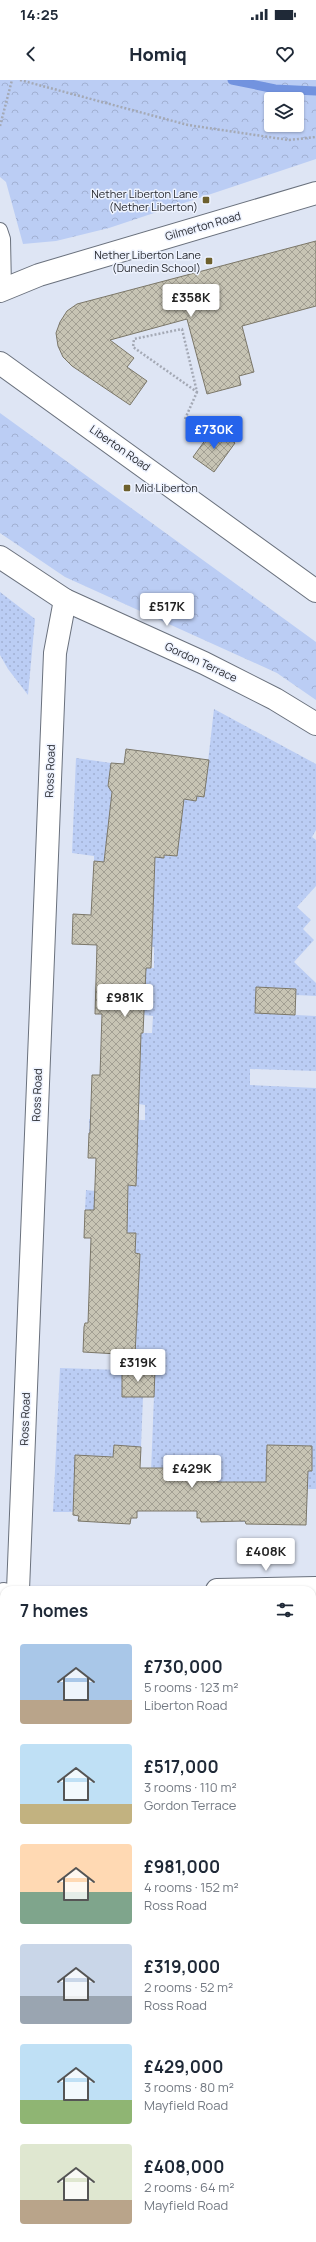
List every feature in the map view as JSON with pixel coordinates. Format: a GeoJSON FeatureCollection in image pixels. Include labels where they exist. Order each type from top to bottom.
{"type":"FeatureCollection","features":[{"type":"Feature","properties":{"kind":"street","name":"Gilmerton Road"},"geometry":{"type":"LineString","coordinates":[[2,289],[39,275],[316,193]]}},
{"type":"Feature","properties":{"kind":"street","name":"Liberton Road"},"geometry":{"type":"LineString","coordinates":[[0,363],[316,590]]}},
{"type":"Feature","properties":{"kind":"street","name":"Gordon Terrace"},"geometry":{"type":"LineString","coordinates":[[0,557],[65,600],[204,663],[275,699],[316,724]]}},
{"type":"Feature","properties":{"kind":"street","name":"Ross Road"},"geometry":{"type":"LineString","coordinates":[[18,1586],[54,653],[65,600]]}},
{"type":"Feature","properties":{"kind":"lane"},"geometry":{"type":"LineString","coordinates":[[0,230],[3,239],[2,289]]}},
{"type":"Feature","properties":{"kind":"path"},"geometry":{"type":"LineString","coordinates":[[0,126],[12,80]]}},
{"type":"Feature","properties":{"kind":"path"},"geometry":{"type":"LineString","coordinates":[[20,80],[188,125],[289,140],[316,137]]}},
{"type":"Feature","properties":{"kind":"path"},"geometry":{"type":"LineString","coordinates":[[185,420],[197,392],[182,330],[134,339],[133,347],[197,392]]}},
{"type":"Feature","properties":{"kind":"green space"},"geometry":{"type":"Polygon","coordinates":[[[0,80],[316,80],[316,159],[109,228],[56,241],[23,244],[6,182],[0,177],[0,80]]]}},
{"type":"Feature","properties":{"kind":"green space"},"geometry":{"type":"Polygon","coordinates":[[[0,413],[316,642],[316,700],[277,673],[65,577],[0,533],[0,413]]]}},
{"type":"Feature","properties":{"kind":"green space"},"geometry":{"type":"Polygon","coordinates":[[[0,592],[35,619],[28,695],[8,669],[0,655],[0,592]]]}},
{"type":"Feature","properties":{"kind":"green space"},"geometry":{"type":"Polygon","coordinates":[[[214,709],[316,764],[316,830],[312,837],[316,840],[316,886],[297,907],[311,920],[303,929],[314,940],[294,962],[316,983],[316,996],[296,995],[296,989],[256,987],[255,1013],[316,1016],[316,1071],[250,1069],[250,1085],[316,1088],[316,1489],[307,1489],[307,1471],[312,1471],[312,1446],[267,1445],[266,1482],[246,1482],[245,1522],[240,1522],[240,1516],[217,1515],[217,1458],[206,1458],[206,1478],[150,1498],[155,1370],[144,1370],[145,1355],[135,1354],[140,1254],[135,1253],[136,1233],[127,1233],[127,1211],[85,1210],[86,1190],[95,1191],[95,1184],[135,1186],[130,1135],[89,1133],[89,1119],[145,1120],[145,1105],[139,1104],[141,1033],[152,1033],[153,1016],[144,1015],[146,968],[154,968],[154,947],[111,945],[108,937],[152,938],[155,867],[94,861],[94,856],[72,853],[76,758],[111,763],[108,786],[112,792],[109,820],[129,823],[143,855],[164,857],[164,855],[176,856],[181,799],[196,801],[197,796],[204,797],[214,709]]]}},
{"type":"Feature","properties":{"kind":"green space"},"geometry":{"type":"Polygon","coordinates":[[[60,1368],[122,1370],[122,1397],[143,1397],[141,1447],[114,1445],[113,1457],[76,1455],[73,1512],[53,1512],[60,1368]]]}},
{"type":"Feature","properties":{"kind":"building"},"geometry":{"type":"Polygon","coordinates":[[[316,241],[316,306],[242,326],[254,372],[239,376],[241,385],[207,394],[187,319],[110,340],[134,358],[127,367],[147,381],[130,405],[72,366],[63,357],[58,346],[56,333],[60,322],[67,311],[77,304],[316,241]]]}},
{"type":"Feature","properties":{"kind":"building"},"geometry":{"type":"Polygon","coordinates":[[[214,428],[235,443],[214,472],[193,457],[214,428]]]}},
{"type":"Feature","properties":{"kind":"building"},"geometry":{"type":"Polygon","coordinates":[[[126,749],[209,760],[204,797],[197,796],[196,801],[184,799],[177,856],[164,855],[164,858],[155,857],[151,968],[146,968],[143,1033],[141,1033],[136,1186],[128,1185],[127,1233],[136,1233],[135,1253],[140,1254],[135,1355],[83,1352],[84,1327],[85,1323],[88,1323],[91,1238],[84,1238],[85,1210],[94,1210],[96,1158],[88,1158],[92,1075],[100,1075],[102,1014],[95,1014],[97,945],[72,944],[73,914],[91,915],[94,861],[104,862],[112,792],[108,786],[111,763],[124,764],[126,749]]]}},
{"type":"Feature","properties":{"kind":"building"},"geometry":{"type":"Polygon","coordinates":[[[256,987],[296,989],[295,1015],[255,1013],[256,987]]]}},
{"type":"Feature","properties":{"kind":"building"},"geometry":{"type":"Polygon","coordinates":[[[122,1370],[155,1370],[154,1397],[122,1397],[122,1370]]]}},
{"type":"Feature","properties":{"kind":"building"},"geometry":{"type":"Polygon","coordinates":[[[114,1445],[141,1447],[140,1468],[217,1468],[217,1482],[266,1482],[267,1445],[312,1446],[312,1471],[308,1471],[306,1525],[246,1524],[245,1521],[201,1522],[200,1518],[197,1518],[197,1511],[137,1511],[137,1518],[131,1518],[130,1524],[78,1521],[79,1516],[73,1515],[75,1455],[113,1457],[114,1445]]]}},
{"type":"Feature","properties":{"kind":"waterway"},"geometry":{"type":"LineString","coordinates":[[232,80],[275,89],[316,91]]}},
{"type":"Feature","properties":{"kind":"place","name":"Nether Liberton Lane (Nether Liberton)"},"geometry":{"type":"Point","coordinates":[206,200]}},
{"type":"Feature","properties":{"kind":"place","name":"Nether Liberton Lane (Dunedin School)"},"geometry":{"type":"Point","coordinates":[209,261]}},
{"type":"Feature","properties":{"kind":"place","name":"Mid Liberton"},"geometry":{"type":"Point","coordinates":[127,488]}}]}
